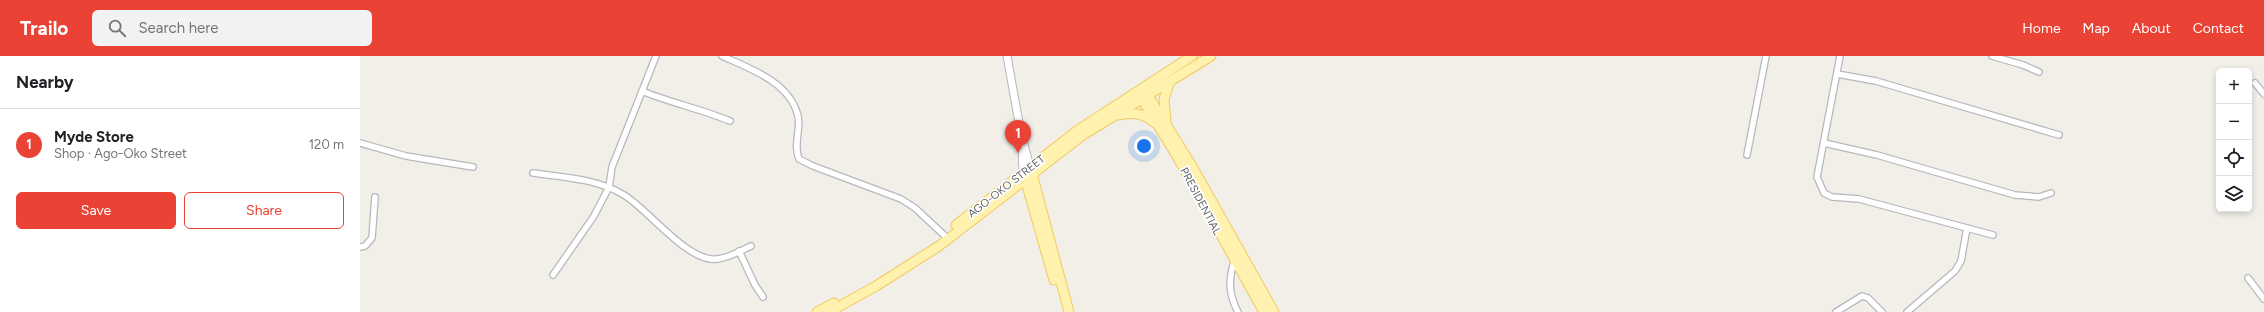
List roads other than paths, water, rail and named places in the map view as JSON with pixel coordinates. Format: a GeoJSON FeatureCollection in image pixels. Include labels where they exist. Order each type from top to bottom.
{"type":"FeatureCollection","features":[{"type":"Feature","properties":{"kind":"main road","name":"AGO-OKO STREET"},"geometry":{"type":"LineString","coordinates":[[817,312],[860,289],[944,235],[1027,174],[1078,130],[1142,93],[1192,56]]}},
{"type":"Feature","properties":{"kind":"main road"},"geometry":{"type":"LineString","coordinates":[[829,312],[876,286],[939,246],[1027,174],[1110,118],[1142,93],[1170,80],[1211,56]]}},
{"type":"Feature","properties":{"kind":"main road"},"geometry":{"type":"LineString","coordinates":[[1164,127],[1164,99],[1170,80]]}},
{"type":"Feature","properties":{"kind":"main road","name":"PRESIDENTIAL"},"geometry":{"type":"LineString","coordinates":[[1142,93],[1164,127],[1234,262],[1264,312]]}},
{"type":"Feature","properties":{"kind":"main road"},"geometry":{"type":"LineString","coordinates":[[1110,118],[1129,113],[1138,113],[1164,127],[1274,312]]}},
{"type":"Feature","properties":{"kind":"main road"},"geometry":{"type":"LineString","coordinates":[[1027,174],[1063,312]]}},
{"type":"Feature","properties":{"kind":"main road"},"geometry":{"type":"LineString","coordinates":[[1027,174],[1069,312]]}},
{"type":"Feature","properties":{"kind":"street"},"geometry":{"type":"LineString","coordinates":[[553,275],[594,216],[608,187],[612,167],[656,56]]}},
{"type":"Feature","properties":{"kind":"street"},"geometry":{"type":"LineString","coordinates":[[722,56],[753,70],[777,84],[791,101],[798,116],[796,152],[799,159],[813,166],[901,198],[915,208],[944,235]]}},
{"type":"Feature","properties":{"kind":"street"},"geometry":{"type":"LineString","coordinates":[[1007,56],[1027,174]]}},
{"type":"Feature","properties":{"kind":"street"},"geometry":{"type":"LineString","coordinates":[[1747,155],[1766,56]]}},
{"type":"Feature","properties":{"kind":"street"},"geometry":{"type":"LineString","coordinates":[[1840,56],[1817,177],[1824,193],[1832,196],[1858,199],[1993,235]]}},
{"type":"Feature","properties":{"kind":"street"},"geometry":{"type":"LineString","coordinates":[[1992,56],[2023,65],[2039,72]]}},
{"type":"Feature","properties":{"kind":"street"},"geometry":{"type":"LineString","coordinates":[[1837,74],[1876,81],[2059,135]]}},
{"type":"Feature","properties":{"kind":"street"},"geometry":{"type":"LineString","coordinates":[[2255,83],[2264,94]]}},
{"type":"Feature","properties":{"kind":"street"},"geometry":{"type":"LineString","coordinates":[[642,91],[667,102],[698,108],[730,121]]}},
{"type":"Feature","properties":{"kind":"street"},"geometry":{"type":"LineString","coordinates":[[360,143],[406,156],[474,167]]}},
{"type":"Feature","properties":{"kind":"street"},"geometry":{"type":"LineString","coordinates":[[1824,143],[1877,155],[2015,195],[2039,197],[2051,193]]}},
{"type":"Feature","properties":{"kind":"street"},"geometry":{"type":"LineString","coordinates":[[533,173],[608,187],[636,204],[679,243],[704,258],[716,259],[751,246]]}},
{"type":"Feature","properties":{"kind":"street"},"geometry":{"type":"LineString","coordinates":[[360,246],[365,246],[372,238],[375,198]]}},
{"type":"Feature","properties":{"kind":"street"},"geometry":{"type":"LineString","coordinates":[[1907,312],[1955,271],[1961,261],[1967,228]]}},
{"type":"Feature","properties":{"kind":"street"},"geometry":{"type":"LineString","coordinates":[[739,251],[754,285],[763,297]]}},
{"type":"Feature","properties":{"kind":"street"},"geometry":{"type":"LineString","coordinates":[[1234,262],[1229,282],[1231,297],[1238,312]]}},
{"type":"Feature","properties":{"kind":"street"},"geometry":{"type":"LineString","coordinates":[[2248,278],[2264,299]]}},
{"type":"Feature","properties":{"kind":"street"},"geometry":{"type":"LineString","coordinates":[[1836,312],[1862,296],[1868,298],[1882,312]]}},
{"type":"Feature","properties":{"kind":"place","name":"Myde Store"},"geometry":{"type":"Point","coordinates":[1018,153]}}]}
